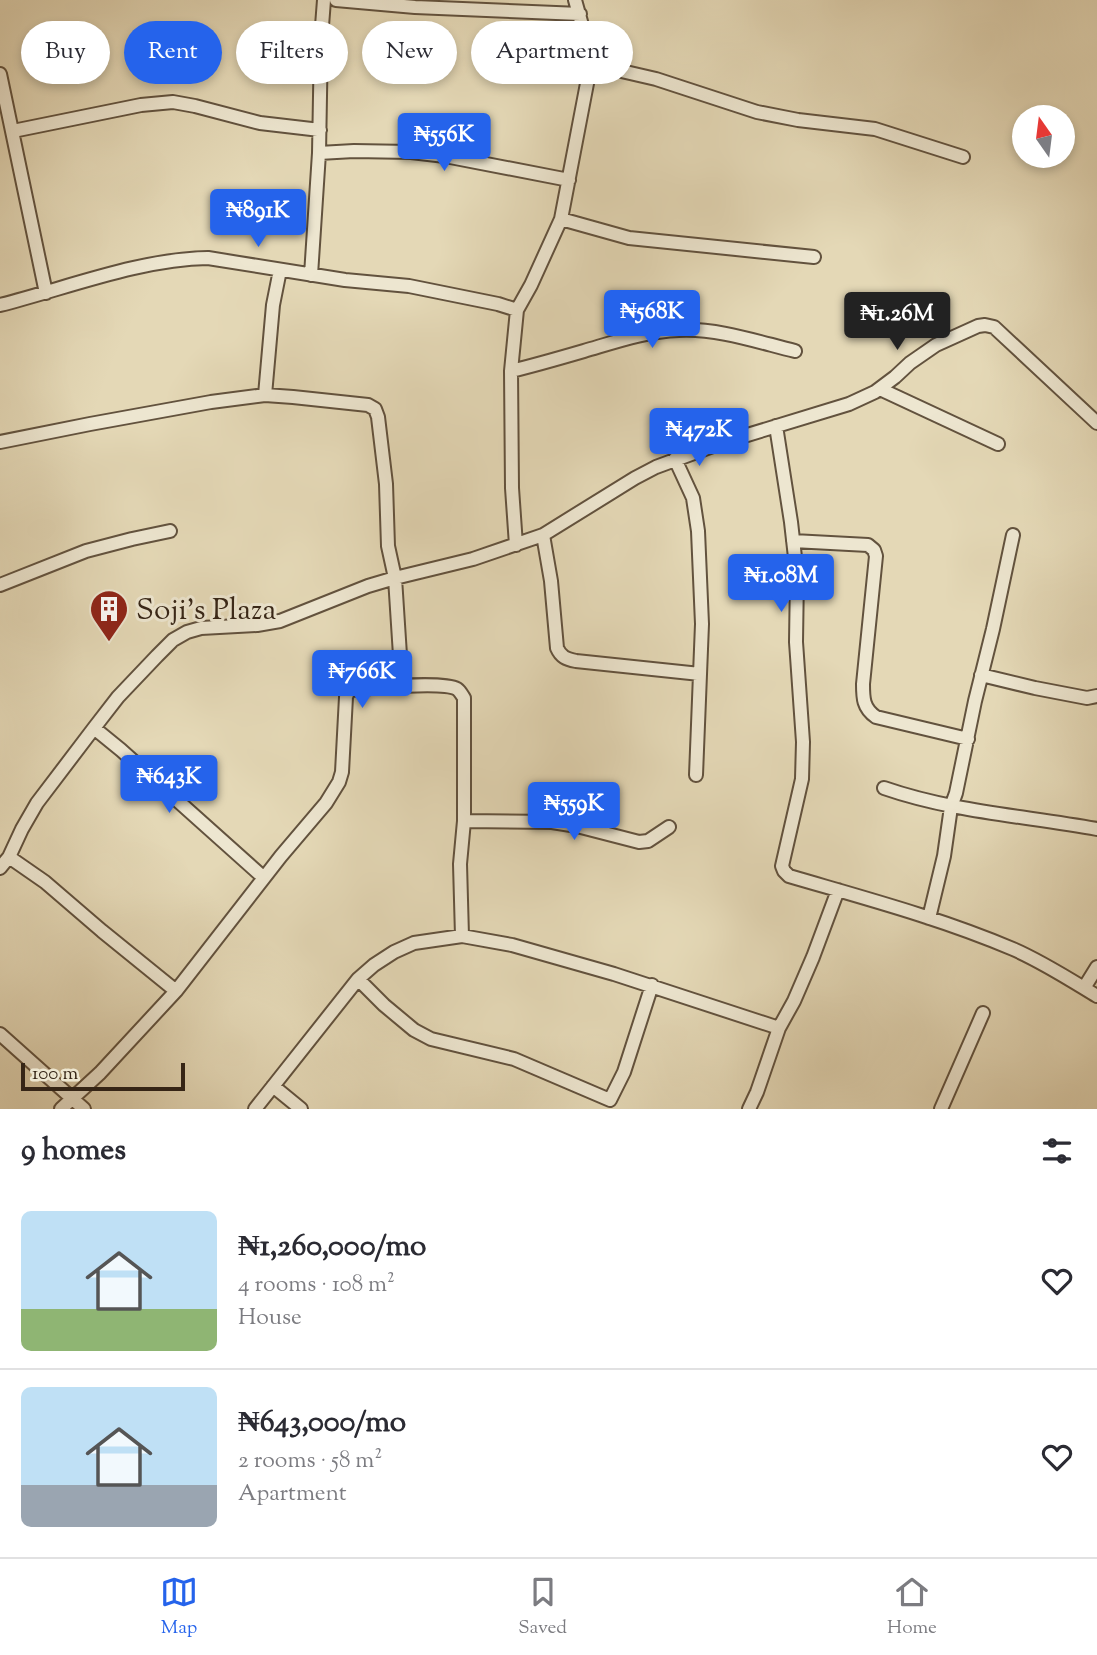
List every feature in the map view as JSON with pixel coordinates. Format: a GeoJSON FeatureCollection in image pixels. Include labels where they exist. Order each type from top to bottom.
{"type":"FeatureCollection","features":[{"type":"Feature","properties":{"kind":"street"},"geometry":{"type":"LineString","coordinates":[[311,275],[319,153],[324,0]]}},
{"type":"Feature","properties":{"kind":"street"},"geometry":{"type":"LineString","coordinates":[[336,0],[415,7],[580,14]]}},
{"type":"Feature","properties":{"kind":"street"},"geometry":{"type":"LineString","coordinates":[[575,0],[582,21]]}},
{"type":"Feature","properties":{"kind":"street"},"geometry":{"type":"LineString","coordinates":[[0,74],[47,293]]}},
{"type":"Feature","properties":{"kind":"street"},"geometry":{"type":"LineString","coordinates":[[633,74],[757,112],[875,129],[963,157]]}},
{"type":"Feature","properties":{"kind":"street"},"geometry":{"type":"LineString","coordinates":[[516,545],[512,488],[512,371],[517,310],[561,219],[587,84]]}},
{"type":"Feature","properties":{"kind":"street"},"geometry":{"type":"LineString","coordinates":[[13,131],[141,105],[173,102],[260,123],[320,130]]}},
{"type":"Feature","properties":{"kind":"street"},"geometry":{"type":"LineString","coordinates":[[319,153],[411,152],[569,180]]}},
{"type":"Feature","properties":{"kind":"street"},"geometry":{"type":"LineString","coordinates":[[561,219],[629,238],[814,257]]}},
{"type":"Feature","properties":{"kind":"street"},"geometry":{"type":"LineString","coordinates":[[0,305],[152,263],[208,258],[311,275],[409,286],[517,310]]}},
{"type":"Feature","properties":{"kind":"street"},"geometry":{"type":"LineString","coordinates":[[265,396],[280,270]]}},
{"type":"Feature","properties":{"kind":"street"},"geometry":{"type":"LineString","coordinates":[[0,868],[9,858],[37,803],[118,697],[173,640],[187,632],[201,628],[279,621],[368,586],[474,559],[543,535],[635,478],[675,459],[849,404],[880,389],[936,345],[985,325],[994,327],[1097,423]]}},
{"type":"Feature","properties":{"kind":"street"},"geometry":{"type":"LineString","coordinates":[[512,371],[618,341],[678,330],[704,330],[795,351]]}},
{"type":"Feature","properties":{"kind":"street"},"geometry":{"type":"LineString","coordinates":[[880,389],[998,444]]}},
{"type":"Feature","properties":{"kind":"street"},"geometry":{"type":"LineString","coordinates":[[0,442],[211,402],[265,396],[368,405],[375,409],[386,484],[389,555],[395,578],[402,686]]}},
{"type":"Feature","properties":{"kind":"street"},"geometry":{"type":"LineString","coordinates":[[776,426],[797,575],[796,642],[803,741],[802,779],[782,866],[784,871],[789,876],[929,918],[1013,950],[1058,971],[1097,996]]}},
{"type":"Feature","properties":{"kind":"street"},"geometry":{"type":"LineString","coordinates":[[675,459],[692,498],[698,531],[702,624],[696,775]]}},
{"type":"Feature","properties":{"kind":"street"},"geometry":{"type":"LineString","coordinates":[[0,585],[86,551],[170,531]]}},
{"type":"Feature","properties":{"kind":"street"},"geometry":{"type":"LineString","coordinates":[[543,535],[560,655],[576,661],[700,674]]}},
{"type":"Feature","properties":{"kind":"street"},"geometry":{"type":"LineString","coordinates":[[929,918],[944,856],[951,807],[1013,535]]}},
{"type":"Feature","properties":{"kind":"street"},"geometry":{"type":"LineString","coordinates":[[793,541],[868,545],[874,550],[876,556],[863,684],[863,704],[869,712],[876,717],[968,739]]}},
{"type":"Feature","properties":{"kind":"street"},"geometry":{"type":"LineString","coordinates":[[981,675],[1087,698],[1097,696]]}},
{"type":"Feature","properties":{"kind":"street"},"geometry":{"type":"LineString","coordinates":[[61,1109],[100,1073],[176,991],[326,803],[342,772],[346,697],[351,690],[402,686],[446,687],[457,689],[464,698],[464,821],[460,864],[462,936]]}},
{"type":"Feature","properties":{"kind":"street"},"geometry":{"type":"LineString","coordinates":[[94,728],[264,878]]}},
{"type":"Feature","properties":{"kind":"street"},"geometry":{"type":"LineString","coordinates":[[884,788],[951,807],[1097,829]]}},
{"type":"Feature","properties":{"kind":"street"},"geometry":{"type":"LineString","coordinates":[[464,821],[552,822],[639,842],[648,841],[669,827]]}},
{"type":"Feature","properties":{"kind":"street"},"geometry":{"type":"LineString","coordinates":[[9,858],[45,882],[176,991]]}},
{"type":"Feature","properties":{"kind":"street"},"geometry":{"type":"LineString","coordinates":[[749,1109],[779,1027],[794,1001],[813,957],[838,890]]}},
{"type":"Feature","properties":{"kind":"street"},"geometry":{"type":"LineString","coordinates":[[255,1109],[358,979],[394,952],[414,943],[462,936],[512,945],[652,985],[779,1027]]}},
{"type":"Feature","properties":{"kind":"street"},"geometry":{"type":"LineString","coordinates":[[1084,988],[1097,967]]}},
{"type":"Feature","properties":{"kind":"street"},"geometry":{"type":"LineString","coordinates":[[358,979],[414,1030],[431,1039],[513,1059],[609,1105],[633,1046],[652,985]]}},
{"type":"Feature","properties":{"kind":"street"},"geometry":{"type":"LineString","coordinates":[[941,1109],[984,1013]]}},
{"type":"Feature","properties":{"kind":"street"},"geometry":{"type":"LineString","coordinates":[[0,1034],[84,1109]]}},
{"type":"Feature","properties":{"kind":"street"},"geometry":{"type":"LineString","coordinates":[[272,1086],[302,1109]]}},
{"type":"Feature","properties":{"kind":"place","name":"Soji's Plaza"},"geometry":{"type":"Point","coordinates":[109,643]}}]}
